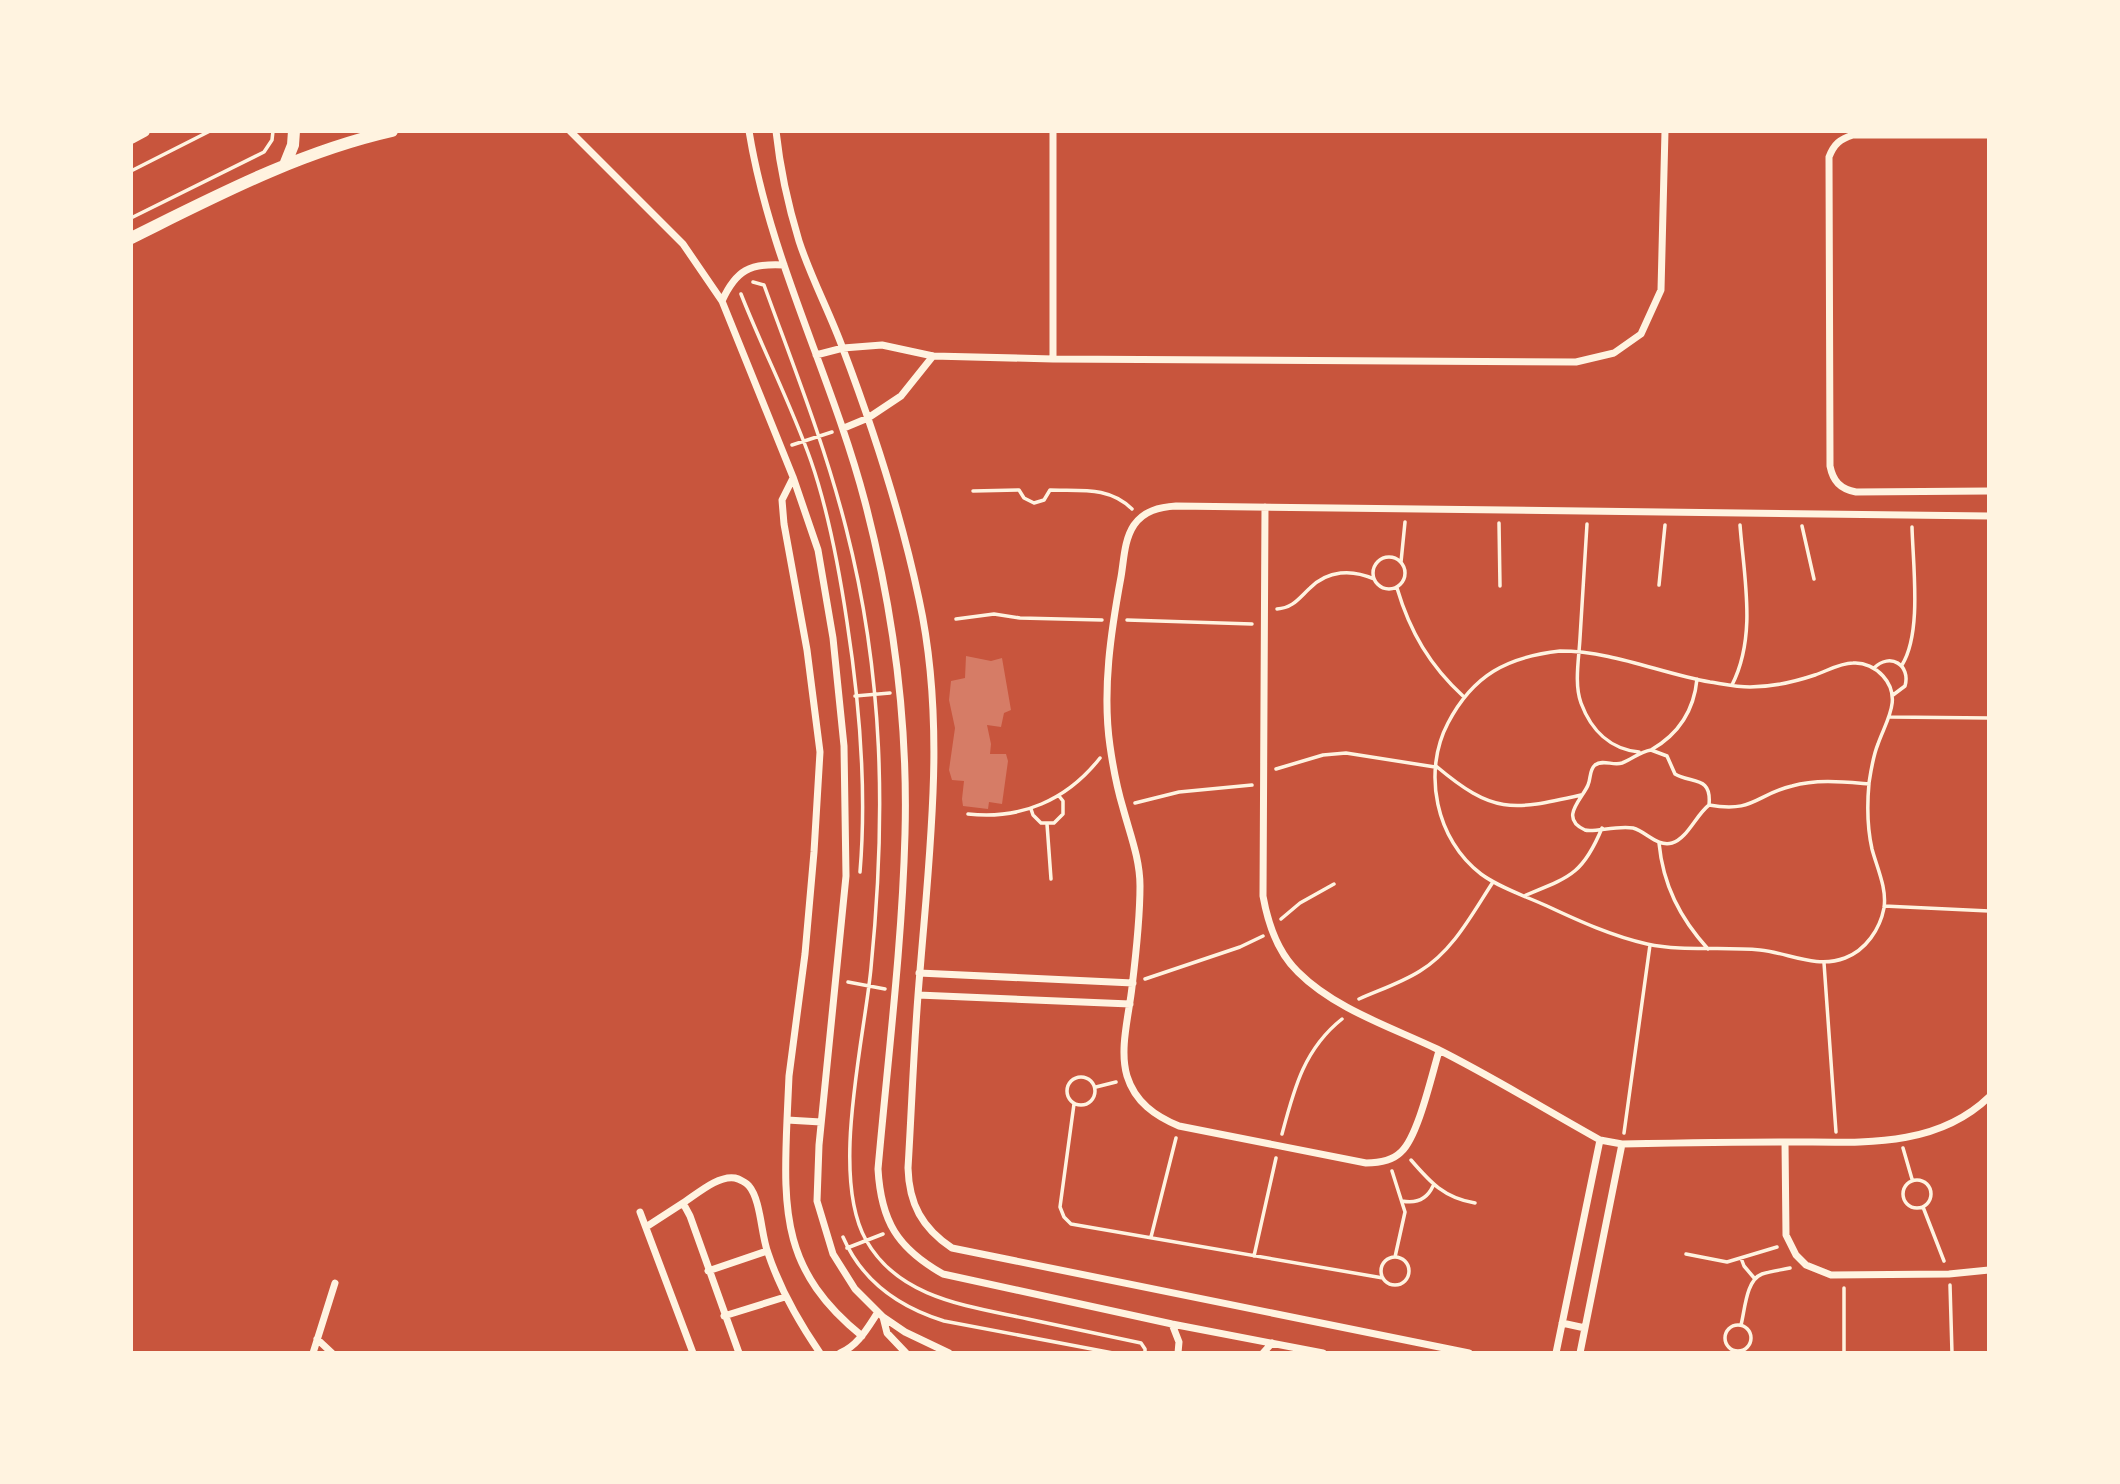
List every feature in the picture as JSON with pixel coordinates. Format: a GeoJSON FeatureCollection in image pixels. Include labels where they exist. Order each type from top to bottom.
{"type":"FeatureCollection","features":[{"type":"Feature","properties":{"kind":"street"},"geometry":{"type":"LineString","coordinates":[[131,138],[144,131]]}},
{"type":"Feature","properties":{"kind":"street"},"geometry":{"type":"LineString","coordinates":[[285,165],[293,145],[294,131]]}},
{"type":"Feature","properties":{"kind":"street"},"geometry":{"type":"LineString","coordinates":[[131,238],[285,165],[325,150],[392,131]]}},
{"type":"Feature","properties":{"kind":"street"},"geometry":{"type":"LineString","coordinates":[[570,131],[683,244],[722,301],[793,477],[818,550],[833,638],[844,746],[846,877],[821,1122],[817,1201],[833,1254],[855,1289],[880,1314],[905,1332],[949,1353]]}},
{"type":"Feature","properties":{"kind":"street"},"geometry":{"type":"LineString","coordinates":[[749,131],[756,174],[784,265],[844,428],[865,502],[884,583],[899,692],[904,749],[905,832],[878,1168],[879,1195],[887,1220],[905,1247],[920,1261],[943,1274],[1172,1324],[1323,1353]]}},
{"type":"Feature","properties":{"kind":"street"},"geometry":{"type":"LineString","coordinates":[[776,131],[780,167],[800,242],[868,418],[901,522],[920,603],[931,686],[934,783],[931,853],[919,973],[909,1187],[914,1206],[923,1223],[951,1248],[1469,1353]]}},
{"type":"Feature","properties":{"kind":"street"},"geometry":{"type":"LineString","coordinates":[[1053,131],[1053,359]]}},
{"type":"Feature","properties":{"kind":"street"},"geometry":{"type":"LineString","coordinates":[[817,355],[843,348],[882,345],[933,356],[1053,359],[1576,362],[1614,353],[1641,334],[1661,290],[1665,131]]}},
{"type":"Feature","properties":{"kind":"street"},"geometry":{"type":"LineString","coordinates":[[1989,135],[1853,135],[1842,139],[1833,147],[1829,157],[1829,184],[1832,476],[1837,484],[1846,490],[1856,492],[1989,491]]}},
{"type":"Feature","properties":{"kind":"street"},"geometry":{"type":"LineString","coordinates":[[722,301],[730,283],[738,274],[765,264],[784,265]]}},
{"type":"Feature","properties":{"kind":"street"},"geometry":{"type":"LineString","coordinates":[[844,428],[868,418],[901,396],[933,356]]}},
{"type":"Feature","properties":{"kind":"street"},"geometry":{"type":"LineString","coordinates":[[793,477],[782,500],[784,524],[807,650],[820,752],[805,954],[789,1076],[784,1185],[790,1230],[800,1260],[817,1289],[841,1319],[862,1336]]}},
{"type":"Feature","properties":{"kind":"street"},"geometry":{"type":"LineString","coordinates":[[1439,1051],[1410,1141],[1403,1151],[1388,1161],[1366,1163],[1179,1126],[1147,1109],[1136,1095],[1128,1079],[1124,1055],[1133,983],[1140,886],[1136,852],[1122,807],[1110,741],[1108,681],[1113,620],[1126,544],[1133,526],[1140,519],[1150,511],[1163,507],[1989,516]]}},
{"type":"Feature","properties":{"kind":"street"},"geometry":{"type":"LineString","coordinates":[[1265,507],[1264,896],[1271,930],[1281,951],[1313,986],[1345,1005],[1439,1051],[1600,1140],[1622,1144],[1837,1143],[1901,1139],[1930,1132],[1958,1120],[1989,1097]]}},
{"type":"Feature","properties":{"kind":"street"},"geometry":{"type":"LineString","coordinates":[[919,973],[1133,983]]}},
{"type":"Feature","properties":{"kind":"street"},"geometry":{"type":"LineString","coordinates":[[918,995],[1130,1004]]}},
{"type":"Feature","properties":{"kind":"street"},"geometry":{"type":"LineString","coordinates":[[787,1120],[821,1122]]}},
{"type":"Feature","properties":{"kind":"street"},"geometry":{"type":"LineString","coordinates":[[1556,1353],[1600,1140]]}},
{"type":"Feature","properties":{"kind":"street"},"geometry":{"type":"LineString","coordinates":[[1785,1142],[1786,1235],[1796,1255],[1806,1265],[1818,1272],[1845,1276],[1949,1274],[1989,1270]]}},
{"type":"Feature","properties":{"kind":"street"},"geometry":{"type":"LineString","coordinates":[[1580,1353],[1622,1144]]}},
{"type":"Feature","properties":{"kind":"street"},"geometry":{"type":"LineString","coordinates":[[646,1227],[723,1178],[736,1178],[749,1185],[755,1199],[766,1251],[785,1297],[800,1325],[820,1353]]}},
{"type":"Feature","properties":{"kind":"street"},"geometry":{"type":"LineString","coordinates":[[683,1203],[739,1353]]}},
{"type":"Feature","properties":{"kind":"street"},"geometry":{"type":"LineString","coordinates":[[640,1212],[693,1353]]}},
{"type":"Feature","properties":{"kind":"street"},"geometry":{"type":"LineString","coordinates":[[708,1271],[766,1251]]}},
{"type":"Feature","properties":{"kind":"street"},"geometry":{"type":"LineString","coordinates":[[313,1353],[335,1283]]}},
{"type":"Feature","properties":{"kind":"street"},"geometry":{"type":"LineString","coordinates":[[724,1317],[785,1297]]}},
{"type":"Feature","properties":{"kind":"street"},"geometry":{"type":"LineString","coordinates":[[840,1353],[862,1336],[880,1314]]}},
{"type":"Feature","properties":{"kind":"street"},"geometry":{"type":"LineString","coordinates":[[880,1314],[887,1333],[905,1353]]}},
{"type":"Feature","properties":{"kind":"street"},"geometry":{"type":"LineString","coordinates":[[1562,1323],[1585,1328]]}},
{"type":"Feature","properties":{"kind":"street"},"geometry":{"type":"LineString","coordinates":[[1172,1324],[1179,1342],[1178,1353]]}},
{"type":"Feature","properties":{"kind":"street"},"geometry":{"type":"LineString","coordinates":[[317,1339],[332,1353]]}},
{"type":"Feature","properties":{"kind":"street"},"geometry":{"type":"LineString","coordinates":[[1263,1353],[1272,1343]]}},
{"type":"Feature","properties":{"kind":"path"},"geometry":{"type":"LineString","coordinates":[[131,171],[210,131]]}},
{"type":"Feature","properties":{"kind":"path"},"geometry":{"type":"LineString","coordinates":[[131,218],[264,152],[272,140],[272,131]]}},
{"type":"Feature","properties":{"kind":"path"},"geometry":{"type":"LineString","coordinates":[[781,449],[844,428]]}},
{"type":"Feature","properties":{"kind":"path"},"geometry":{"type":"LineString","coordinates":[[973,491],[1019,490],[1024,498],[1034,503],[1044,500],[1050,489],[1103,491],[1123,500],[1140,519]]}},
{"type":"Feature","properties":{"kind":"path"},"geometry":{"type":"LineString","coordinates":[[1401,562],[1406,509]]}},
{"type":"Feature","properties":{"kind":"path"},"geometry":{"type":"LineString","coordinates":[[1499,510],[1500,586]]}},
{"type":"Feature","properties":{"kind":"path"},"geometry":{"type":"LineString","coordinates":[[1588,511],[1579,651],[1580,700],[1588,719],[1601,736],[1619,748],[1639,752],[1651,750],[1672,736],[1688,716],[1696,692],[1697,679]]}},
{"type":"Feature","properties":{"kind":"path"},"geometry":{"type":"LineString","coordinates":[[1659,585],[1666,512]]}},
{"type":"Feature","properties":{"kind":"path"},"geometry":{"type":"LineString","coordinates":[[1732,685],[1743,659],[1747,630],[1739,513]]}},
{"type":"Feature","properties":{"kind":"path"},"geometry":{"type":"LineString","coordinates":[[1799,513],[1814,579]]}},
{"type":"Feature","properties":{"kind":"path"},"geometry":{"type":"LineString","coordinates":[[1902,665],[1913,637],[1912,515]]}},
{"type":"Feature","properties":{"kind":"path"},"geometry":{"type":"LineString","coordinates":[[1374,579],[1374,568],[1381,559],[1391,556],[1405,568],[1405,576],[1397,587]]}},
{"type":"Feature","properties":{"kind":"path"},"geometry":{"type":"LineString","coordinates":[[1265,607],[1284,608],[1293,604],[1315,583],[1334,574],[1354,573],[1374,579],[1382,588],[1397,587]]}},
{"type":"Feature","properties":{"kind":"path"},"geometry":{"type":"LineString","coordinates":[[1397,587],[1411,629],[1421,648],[1440,674],[1464,697]]}},
{"type":"Feature","properties":{"kind":"path"},"geometry":{"type":"LineString","coordinates":[[1579,651],[1612,656],[1697,679],[1745,687],[1783,684],[1853,663],[1874,668],[1883,675],[1892,695],[1890,717],[1876,749],[1869,784],[1869,829],[1875,861],[1885,891],[1884,906],[1875,932],[1861,949],[1842,960],[1824,963],[1764,950],[1650,945],[1589,926],[1493,882],[1470,864],[1448,834],[1437,797],[1435,766],[1444,731],[1464,697],[1482,678],[1504,664],[1541,653],[1579,651]]}},
{"type":"Feature","properties":{"kind":"path"},"geometry":{"type":"LineString","coordinates":[[1874,668],[1879,662],[1887,660],[1902,665],[1906,671],[1905,686],[1892,695]]}},
{"type":"Feature","properties":{"kind":"path"},"geometry":{"type":"LineString","coordinates":[[839,697],[899,692]]}},
{"type":"Feature","properties":{"kind":"path"},"geometry":{"type":"LineString","coordinates":[[1890,717],[1989,718]]}},
{"type":"Feature","properties":{"kind":"path"},"geometry":{"type":"LineString","coordinates":[[968,814],[993,816],[1031,809],[1059,796],[1089,772],[1110,741]]}},
{"type":"Feature","properties":{"kind":"path"},"geometry":{"type":"LineString","coordinates":[[1651,750],[1667,757],[1675,774],[1693,778],[1704,785],[1708,791],[1709,805]]}},
{"type":"Feature","properties":{"kind":"path"},"geometry":{"type":"LineString","coordinates":[[1639,752],[1621,763],[1601,762],[1595,766],[1583,795],[1576,801],[1573,810],[1574,819],[1586,831],[1614,826],[1638,830],[1658,843],[1670,844],[1680,839],[1700,812],[1709,805],[1743,807],[1754,804],[1773,792],[1804,783],[1827,781],[1869,784]]}},
{"type":"Feature","properties":{"kind":"path"},"geometry":{"type":"LineString","coordinates":[[1264,773],[1335,753],[1358,754],[1435,766],[1467,791],[1497,804],[1536,806],[1583,795]]}},
{"type":"Feature","properties":{"kind":"path"},"geometry":{"type":"LineString","coordinates":[[1122,807],[1179,792],[1264,784]]}},
{"type":"Feature","properties":{"kind":"path"},"geometry":{"type":"LineString","coordinates":[[1031,809],[1036,820],[1047,824],[1054,823],[1063,814],[1063,801],[1059,796]]}},
{"type":"Feature","properties":{"kind":"path"},"geometry":{"type":"LineString","coordinates":[[1047,824],[1051,880]]}},
{"type":"Feature","properties":{"kind":"path"},"geometry":{"type":"LineString","coordinates":[[1525,895],[1574,873],[1587,859],[1602,828]]}},
{"type":"Feature","properties":{"kind":"path"},"geometry":{"type":"LineString","coordinates":[[1658,843],[1662,871],[1671,896],[1708,949]]}},
{"type":"Feature","properties":{"kind":"path"},"geometry":{"type":"LineString","coordinates":[[1345,1005],[1406,978],[1431,963],[1452,943],[1493,882]]}},
{"type":"Feature","properties":{"kind":"path"},"geometry":{"type":"LineString","coordinates":[[1133,983],[1240,947],[1271,930],[1300,903],[1334,884]]}},
{"type":"Feature","properties":{"kind":"path"},"geometry":{"type":"LineString","coordinates":[[1884,906],[1989,911]]}},
{"type":"Feature","properties":{"kind":"path"},"geometry":{"type":"LineString","coordinates":[[1622,1144],[1650,945]]}},
{"type":"Feature","properties":{"kind":"path"},"geometry":{"type":"LineString","coordinates":[[1824,963],[1837,1143]]}},
{"type":"Feature","properties":{"kind":"path"},"geometry":{"type":"LineString","coordinates":[[834,980],[894,991]]}},
{"type":"Feature","properties":{"kind":"path"},"geometry":{"type":"LineString","coordinates":[[1254,1256],[1295,1085],[1309,1056],[1328,1031],[1355,1010]]}},
{"type":"Feature","properties":{"kind":"path"},"geometry":{"type":"LineString","coordinates":[[1074,1104],[1086,1105],[1096,1092],[1086,1077],[1074,1078],[1066,1088],[1067,1095],[1074,1104],[1060,1207],[1071,1224],[1383,1278],[1390,1284],[1406,1278],[1407,1264],[1395,1257],[1389,1258],[1381,1267],[1383,1278]]}},
{"type":"Feature","properties":{"kind":"path"},"geometry":{"type":"LineString","coordinates":[[1095,1087],[1128,1079]]}},
{"type":"Feature","properties":{"kind":"path"},"geometry":{"type":"LineString","coordinates":[[1151,1237],[1179,1126]]}},
{"type":"Feature","properties":{"kind":"path"},"geometry":{"type":"LineString","coordinates":[[1901,1139],[1912,1179]]}},
{"type":"Feature","properties":{"kind":"path"},"geometry":{"type":"LineString","coordinates":[[1403,1151],[1433,1186],[1452,1198],[1475,1203]]}},
{"type":"Feature","properties":{"kind":"path"},"geometry":{"type":"LineString","coordinates":[[1388,1161],[1405,1212],[1395,1257]]}},
{"type":"Feature","properties":{"kind":"path"},"geometry":{"type":"LineString","coordinates":[[1912,1179],[1923,1181],[1930,1188],[1931,1199],[1923,1208],[1912,1208],[1904,1200],[1904,1189],[1912,1179]]}},
{"type":"Feature","properties":{"kind":"path"},"geometry":{"type":"LineString","coordinates":[[1402,1201],[1418,1201],[1430,1193],[1433,1186]]}},
{"type":"Feature","properties":{"kind":"path"},"geometry":{"type":"LineString","coordinates":[[833,1254],[894,1230]]}},
{"type":"Feature","properties":{"kind":"path"},"geometry":{"type":"LineString","coordinates":[[1686,1254],[1727,1262],[1789,1243]]}},
{"type":"Feature","properties":{"kind":"path"},"geometry":{"type":"LineString","coordinates":[[1741,1258],[1755,1279]]}},
{"type":"Feature","properties":{"kind":"path"},"geometry":{"type":"LineString","coordinates":[[1741,1325],[1750,1287],[1760,1274],[1806,1265]]}},
{"type":"Feature","properties":{"kind":"path"},"geometry":{"type":"LineString","coordinates":[[1844,1353],[1845,1276]]}},
{"type":"Feature","properties":{"kind":"path"},"geometry":{"type":"LineString","coordinates":[[1735,1325],[1741,1325],[1750,1332],[1750,1343],[1741,1351],[1726,1343],[1726,1332],[1735,1325]]}},
{"type":"Feature","properties":{"kind":"building"},"geometry":{"type":"Polygon","coordinates":[[[966,656],[991,661],[1002,658],[1011,710],[1004,713],[1001,727],[987,725],[990,754],[1006,754],[1008,761],[1002,804],[989,802],[988,809],[963,806],[964,781],[952,780],[949,770],[955,728],[949,700],[951,681],[965,678],[966,656]]]}}]}
